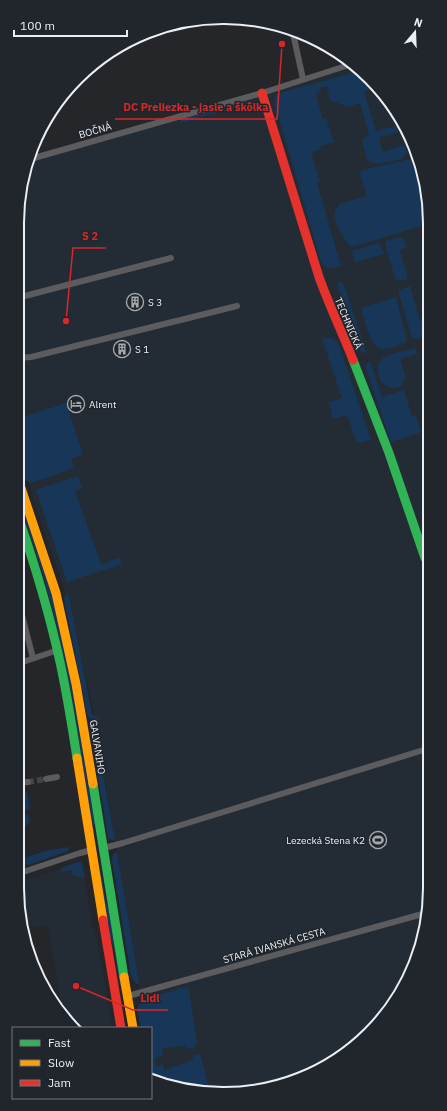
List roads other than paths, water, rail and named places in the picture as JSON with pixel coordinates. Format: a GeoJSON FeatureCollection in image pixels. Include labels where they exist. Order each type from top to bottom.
{"type":"FeatureCollection","features":[{"type":"Feature","properties":{"kind":"main road","name":"TECHNICKÁ"},"geometry":{"type":"LineString","coordinates":[[262,92],[319,277],[330,307],[340,326],[389,454],[423,552]]}},
{"type":"Feature","properties":{"kind":"main road","name":"GALVANIHO"},"geometry":{"type":"LineString","coordinates":[[24,497],[46,563],[65,631],[76,684],[134,1027]]}},
{"type":"Feature","properties":{"kind":"main road"},"geometry":{"type":"LineString","coordinates":[[24,534],[39,578],[58,650],[121,1027]]}},
{"type":"Feature","properties":{"kind":"main road"},"geometry":{"type":"LineString","coordinates":[[92,850],[104,848]]}},
{"type":"Feature","properties":{"kind":"main road"},"geometry":{"type":"LineString","coordinates":[[116,1000],[128,996]]}},
{"type":"Feature","properties":{"kind":"street"},"geometry":{"type":"LineString","coordinates":[[294,37],[303,79]]}},
{"type":"Feature","properties":{"kind":"street","name":"BOČNÁ"},"geometry":{"type":"LineString","coordinates":[[35,158],[262,92],[346,66]]}},
{"type":"Feature","properties":{"kind":"street"},"geometry":{"type":"LineString","coordinates":[[24,296],[170,258]]}},
{"type":"Feature","properties":{"kind":"street"},"geometry":{"type":"LineString","coordinates":[[24,358],[237,306]]}},
{"type":"Feature","properties":{"kind":"street"},"geometry":{"type":"LineString","coordinates":[[24,625],[32,658]]}},
{"type":"Feature","properties":{"kind":"street"},"geometry":{"type":"LineString","coordinates":[[24,661],[58,650]]}},
{"type":"Feature","properties":{"kind":"street"},"geometry":{"type":"LineString","coordinates":[[104,848],[423,750]]}},
{"type":"Feature","properties":{"kind":"street"},"geometry":{"type":"LineString","coordinates":[[46,779],[57,777]]}},
{"type":"Feature","properties":{"kind":"street"},"geometry":{"type":"LineString","coordinates":[[24,782],[28,782]]}},
{"type":"Feature","properties":{"kind":"street"},"geometry":{"type":"LineString","coordinates":[[24,872],[92,850]]}},
{"type":"Feature","properties":{"kind":"street","name":"STARÁ IVANSKÁ CESTA"},"geometry":{"type":"LineString","coordinates":[[128,996],[421,914]]}},
{"type":"Feature","properties":{"kind":"tunnel"},"geometry":{"type":"LineString","coordinates":[[28,782],[46,779]]}},
{"type":"Feature","properties":{"kind":"place","name":"DC Preliezka - jasle a škôlka"},"geometry":{"type":"Point","coordinates":[282,44]}},
{"type":"Feature","properties":{"kind":"place","name":"S 3"},"geometry":{"type":"Point","coordinates":[135,302]}},
{"type":"Feature","properties":{"kind":"place","name":"S 2"},"geometry":{"type":"Point","coordinates":[66,321]}},
{"type":"Feature","properties":{"kind":"place","name":"S 1"},"geometry":{"type":"Point","coordinates":[122,349]}},
{"type":"Feature","properties":{"kind":"place","name":"Alrent"},"geometry":{"type":"Point","coordinates":[76,404]}},
{"type":"Feature","properties":{"kind":"place","name":"Lezecká Stena K2"},"geometry":{"type":"Point","coordinates":[378,840]}},
{"type":"Feature","properties":{"kind":"place","name":"Lidl"},"geometry":{"type":"Point","coordinates":[76,986]}}]}
